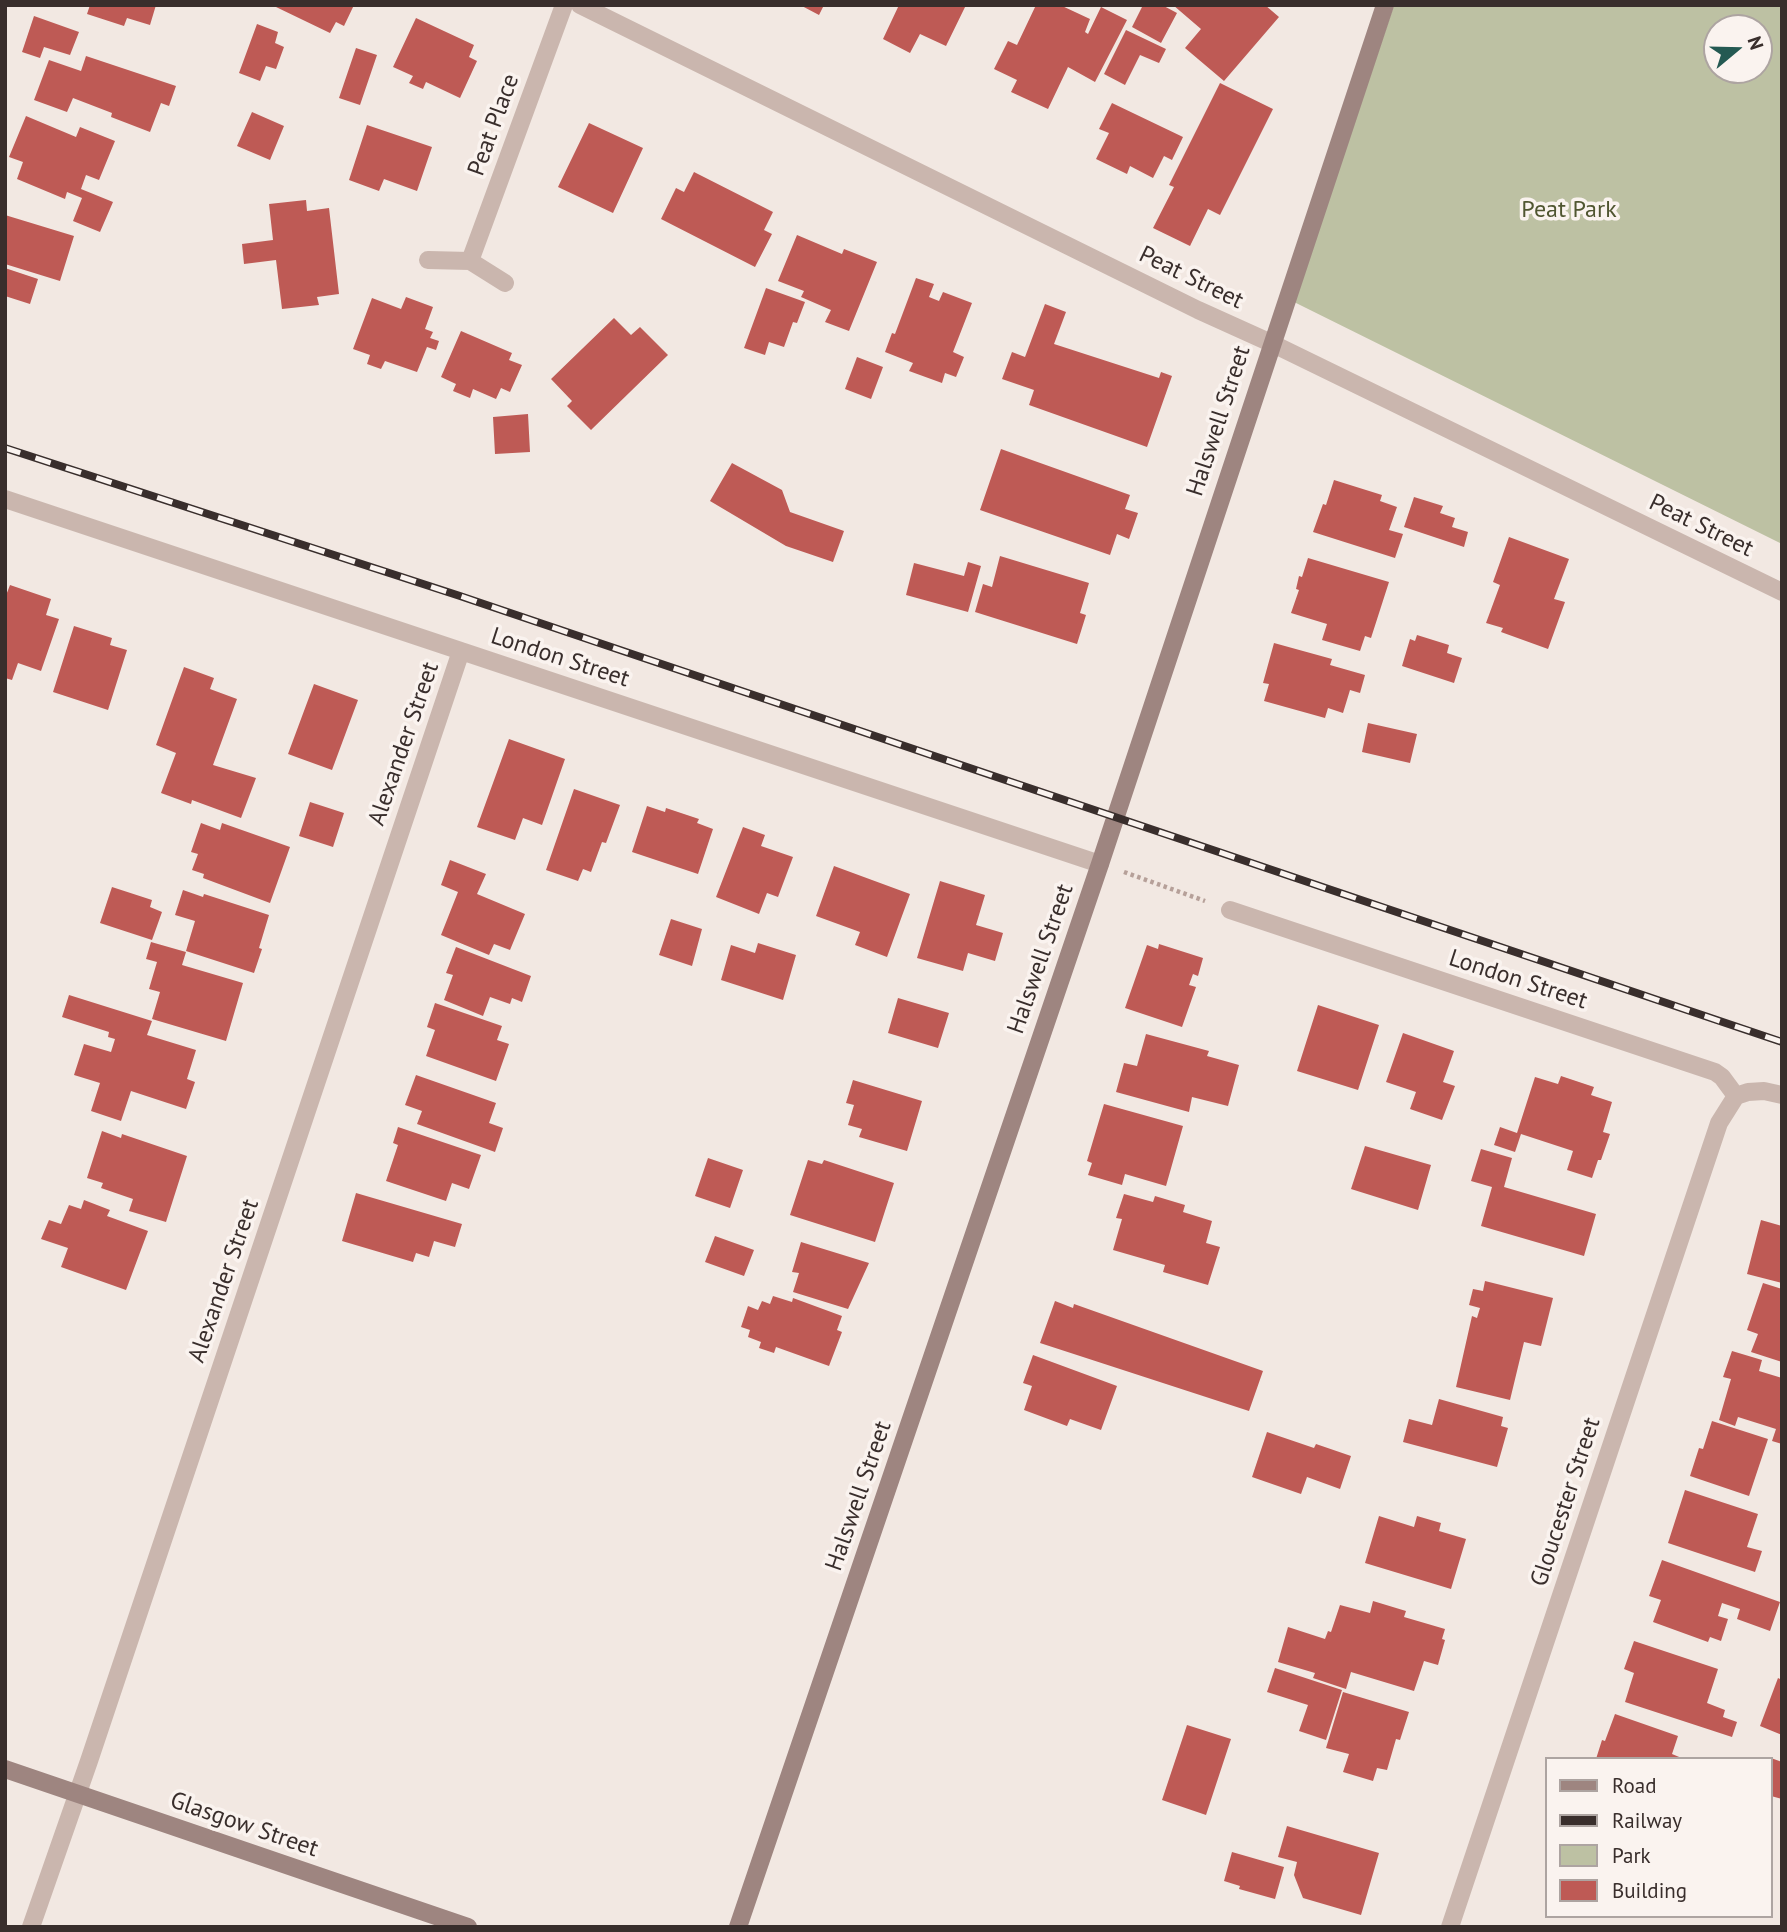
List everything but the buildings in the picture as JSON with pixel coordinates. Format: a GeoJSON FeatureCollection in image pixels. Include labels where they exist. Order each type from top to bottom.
{"type":"FeatureCollection","features":[{"type":"Feature","properties":{"kind":"street","name":"Peat Place"},"geometry":{"type":"LineString","coordinates":[[470,261],[564,5]]}},
{"type":"Feature","properties":{"kind":"street","name":"Peat Street"},"geometry":{"type":"LineString","coordinates":[[580,5],[1186,304],[1782,592]]}},
{"type":"Feature","properties":{"kind":"street","name":"Halswell Street"},"geometry":{"type":"LineString","coordinates":[[738,1927],[1100,864],[1384,5]]}},
{"type":"Feature","properties":{"kind":"street"},"geometry":{"type":"LineString","coordinates":[[428,261],[470,261],[505,283]]}},
{"type":"Feature","properties":{"kind":"street","name":"London Street"},"geometry":{"type":"LineString","coordinates":[[5,499],[1100,864]]}},
{"type":"Feature","properties":{"kind":"street","name":"Alexander Street"},"geometry":{"type":"LineString","coordinates":[[32,1927],[461,651]]}},
{"type":"Feature","properties":{"kind":"street","name":"London Street"},"geometry":{"type":"LineString","coordinates":[[1230,910],[1715,1072],[1736,1096]]}},
{"type":"Feature","properties":{"kind":"street"},"geometry":{"type":"LineString","coordinates":[[1736,1096],[1748,1091],[1782,1095]]}},
{"type":"Feature","properties":{"kind":"street","name":"Gloucester Street"},"geometry":{"type":"LineString","coordinates":[[1450,1927],[1713,1138],[1729,1104],[1736,1096]]}},
{"type":"Feature","properties":{"kind":"street","name":"Glasgow Street"},"geometry":{"type":"LineString","coordinates":[[5,1769],[468,1927]]}},
{"type":"Feature","properties":{"kind":"path"},"geometry":{"type":"LineString","coordinates":[[1100,864],[1230,910]]}},
{"type":"Feature","properties":{"kind":"green space","name":"Peat Park"},"geometry":{"type":"Polygon","coordinates":[[[1394,5],[1782,5],[1782,544],[1294,302],[1394,5]]]}},
{"type":"Feature","properties":{"kind":"railway"},"geometry":{"type":"LineString","coordinates":[[5,448],[460,596],[1782,1042]]}}]}
